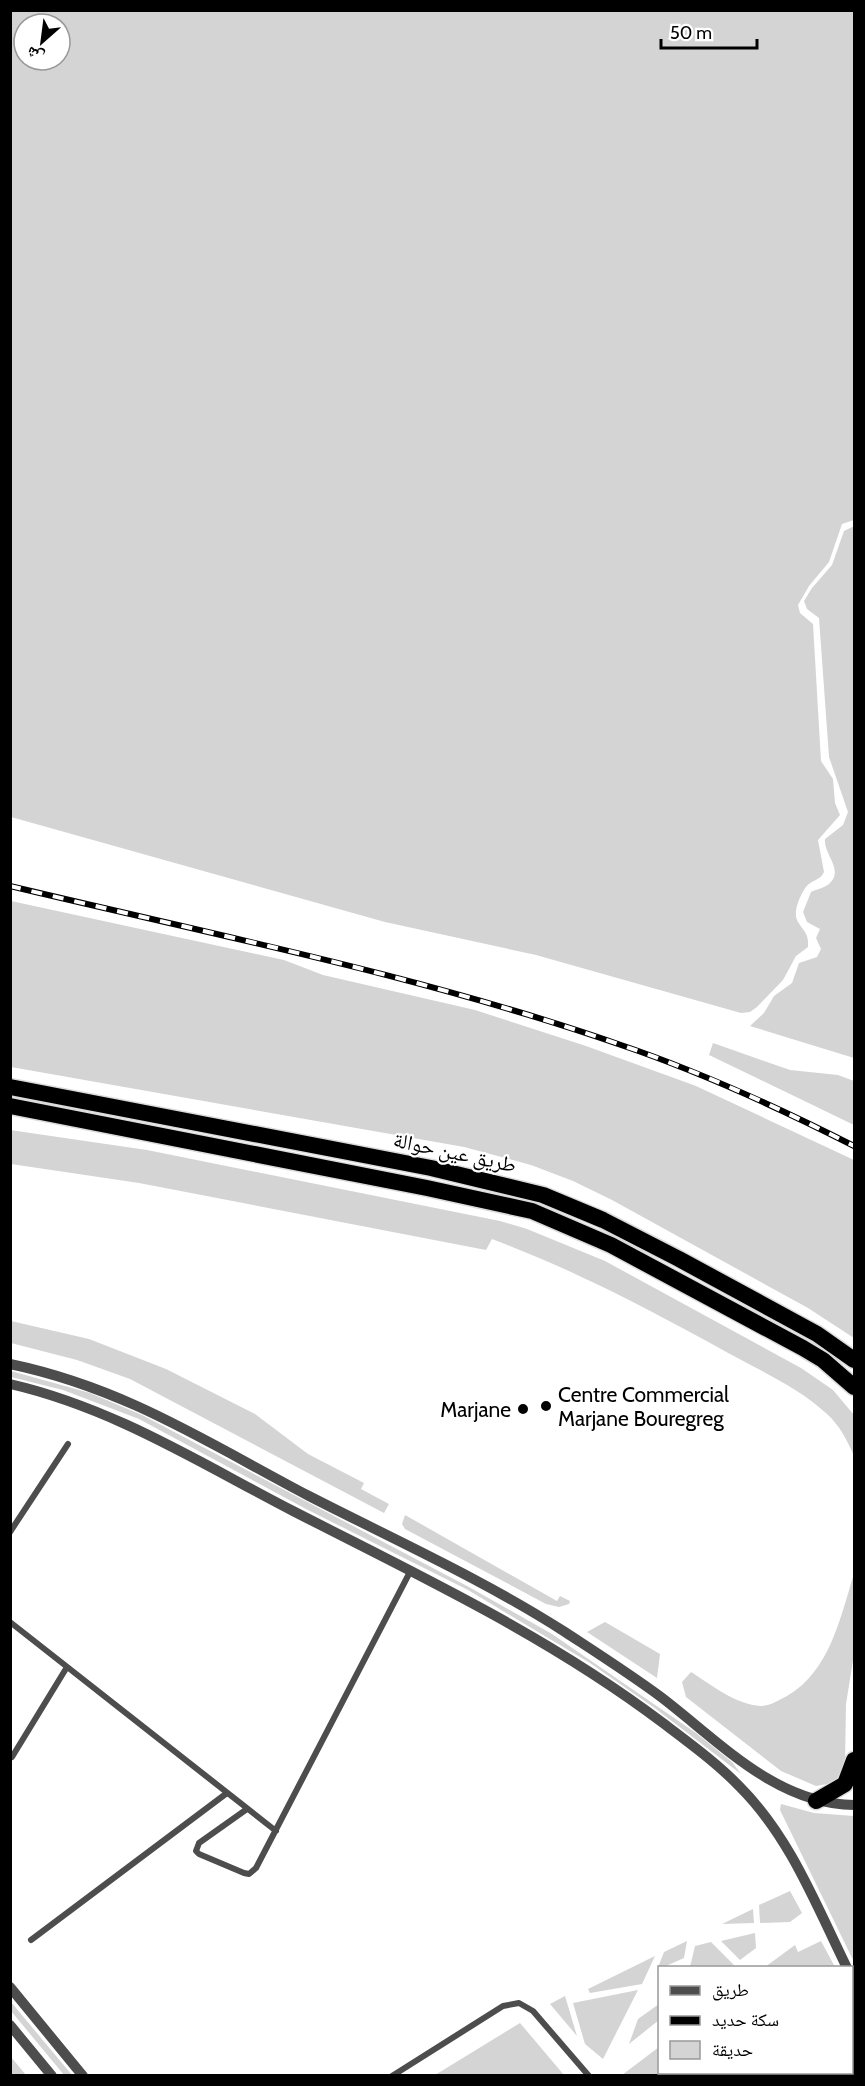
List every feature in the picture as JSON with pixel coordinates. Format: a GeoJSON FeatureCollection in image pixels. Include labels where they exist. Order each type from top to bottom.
{"type":"FeatureCollection","features":[{"type":"Feature","properties":{"kind":"highway","name":"طريق عين حوالة"},"geometry":{"type":"LineString","coordinates":[[10,1087],[431,1168],[543,1195],[603,1220],[689,1264],[817,1334],[855,1360]]}},
{"type":"Feature","properties":{"kind":"highway","name":"طريق عين حوالة"},"geometry":{"type":"LineString","coordinates":[[10,1106],[476,1197],[532,1211],[610,1245],[803,1348],[823,1359],[855,1387]]}},
{"type":"Feature","properties":{"kind":"highway"},"geometry":{"type":"LineString","coordinates":[[816,1801],[842,1788],[849,1778],[855,1760]]}},
{"type":"Feature","properties":{"kind":"street"},"geometry":{"type":"LineString","coordinates":[[10,1364],[81,1382],[143,1407],[475,1580],[617,1666],[770,1782],[816,1801],[855,1806]]}},
{"type":"Feature","properties":{"kind":"street"},"geometry":{"type":"LineString","coordinates":[[10,1384],[70,1400],[127,1423],[528,1632],[583,1667],[680,1736],[738,1785],[772,1824],[787,1846],[846,1966]]}},
{"type":"Feature","properties":{"kind":"street"},"geometry":{"type":"LineString","coordinates":[[10,1532],[68,1444]]}},
{"type":"Feature","properties":{"kind":"street"},"geometry":{"type":"LineString","coordinates":[[248,1809],[199,1843],[196,1851],[249,1874],[256,1868],[411,1570]]}},
{"type":"Feature","properties":{"kind":"street"},"geometry":{"type":"LineString","coordinates":[[10,1622],[276,1831]]}},
{"type":"Feature","properties":{"kind":"street"},"geometry":{"type":"LineString","coordinates":[[12,1757],[67,1667]]}},
{"type":"Feature","properties":{"kind":"street"},"geometry":{"type":"LineString","coordinates":[[31,1940],[227,1793]]}},
{"type":"Feature","properties":{"kind":"street"},"geometry":{"type":"LineString","coordinates":[[10,1987],[83,2076]]}},
{"type":"Feature","properties":{"kind":"street"},"geometry":{"type":"LineString","coordinates":[[392,2076],[503,2006],[519,2003],[533,2011],[589,2076]]}},
{"type":"Feature","properties":{"kind":"street"},"geometry":{"type":"LineString","coordinates":[[10,2025],[52,2076]]}},
{"type":"Feature","properties":{"kind":"green space"},"geometry":{"type":"Polygon","coordinates":[[[10,11],[854,11],[854,520],[842,524],[829,562],[809,586],[798,605],[800,613],[813,624],[821,761],[833,779],[835,803],[840,815],[818,840],[824,872],[806,887],[798,904],[796,918],[807,936],[808,947],[796,956],[783,980],[757,1007],[750,1012],[741,1013],[536,955],[385,922],[11,817],[10,11]]]}},
{"type":"Feature","properties":{"kind":"green space"},"geometry":{"type":"Polygon","coordinates":[[[854,526],[854,1058],[750,1026],[764,1013],[774,996],[792,983],[799,963],[817,957],[821,949],[816,938],[820,929],[807,922],[803,912],[811,892],[829,884],[833,879],[834,868],[825,839],[843,825],[848,812],[829,757],[819,618],[807,609],[804,601],[832,565],[844,531],[854,526]]]}},
{"type":"Feature","properties":{"kind":"green space"},"geometry":{"type":"Polygon","coordinates":[[[11,901],[284,960],[323,975],[475,1010],[586,1046],[696,1086],[854,1160],[854,1338],[808,1308],[612,1200],[573,1181],[531,1165],[464,1147],[11,1067],[11,901]]]}},
{"type":"Feature","properties":{"kind":"green space"},"geometry":{"type":"Polygon","coordinates":[[[713,1043],[790,1070],[838,1075],[854,1081],[854,1125],[709,1055],[713,1043]]]}},
{"type":"Feature","properties":{"kind":"green space"},"geometry":{"type":"Polygon","coordinates":[[[10,1130],[147,1150],[500,1221],[527,1229],[605,1261],[801,1368],[833,1390],[854,1415],[854,1456],[832,1419],[793,1388],[613,1292],[492,1239],[486,1250],[139,1183],[11,1164],[10,1130]]]}},
{"type":"Feature","properties":{"kind":"green space"},"geometry":{"type":"Polygon","coordinates":[[[11,1321],[89,1339],[166,1369],[255,1414],[308,1454],[364,1483],[361,1489],[389,1504],[384,1513],[130,1379],[77,1360],[11,1343],[11,1321]]]}},
{"type":"Feature","properties":{"kind":"green space"},"geometry":{"type":"Polygon","coordinates":[[[11,1371],[90,1393],[142,1415],[469,1587],[552,1634],[696,1733],[732,1762],[741,1774],[656,1709],[590,1663],[468,1590],[308,1510],[139,1419],[63,1390],[11,1377],[11,1371]]]}},
{"type":"Feature","properties":{"kind":"green space"},"geometry":{"type":"Polygon","coordinates":[[[405,1515],[557,1601],[560,1596],[570,1601],[569,1604],[559,1607],[546,1604],[405,1529],[402,1524],[405,1515]]]}},
{"type":"Feature","properties":{"kind":"green space"},"geometry":{"type":"Polygon","coordinates":[[[854,1574],[854,1654],[846,1704],[845,1764],[838,1778],[832,1783],[816,1786],[781,1771],[686,1697],[682,1682],[691,1672],[725,1694],[752,1705],[768,1705],[787,1696],[814,1673],[823,1658],[838,1625],[854,1574]]]}},
{"type":"Feature","properties":{"kind":"green space"},"geometry":{"type":"Polygon","coordinates":[[[605,1622],[660,1654],[657,1678],[587,1632],[605,1622]]]}},
{"type":"Feature","properties":{"kind":"green space"},"geometry":{"type":"Polygon","coordinates":[[[781,1804],[814,1813],[854,1816],[854,1962],[780,1810],[781,1804]]]}},
{"type":"Feature","properties":{"kind":"green space"},"geometry":{"type":"Polygon","coordinates":[[[790,1891],[802,1913],[790,1922],[760,1923],[759,1905],[790,1891]]]}},
{"type":"Feature","properties":{"kind":"green space"},"geometry":{"type":"Polygon","coordinates":[[[753,1909],[754,1923],[722,1924],[753,1909]]]}},
{"type":"Feature","properties":{"kind":"green space"},"geometry":{"type":"Polygon","coordinates":[[[755,1933],[756,1948],[740,1960],[721,1941],[755,1933]]]}},
{"type":"Feature","properties":{"kind":"green space"},"geometry":{"type":"Polygon","coordinates":[[[687,1941],[684,1958],[666,1966],[659,1966],[664,1952],[687,1941]]]}},
{"type":"Feature","properties":{"kind":"green space"},"geometry":{"type":"Polygon","coordinates":[[[821,1941],[834,1966],[766,1966],[795,1945],[798,1952],[821,1941]]]}},
{"type":"Feature","properties":{"kind":"green space"},"geometry":{"type":"Polygon","coordinates":[[[711,1942],[734,1965],[690,1966],[695,1946],[711,1942]]]}},
{"type":"Feature","properties":{"kind":"green space"},"geometry":{"type":"Polygon","coordinates":[[[655,1956],[642,1984],[590,1993],[588,1989],[655,1956]]]}},
{"type":"Feature","properties":{"kind":"green space"},"geometry":{"type":"Polygon","coordinates":[[[638,1990],[603,2059],[585,2044],[573,2003],[638,1990]]]}},
{"type":"Feature","properties":{"kind":"green space"},"geometry":{"type":"Polygon","coordinates":[[[565,1996],[577,2036],[550,2004],[565,1996]]]}},
{"type":"Feature","properties":{"kind":"green space"},"geometry":{"type":"Polygon","coordinates":[[[11,2002],[72,2075],[64,2075],[11,2011],[11,2002]]]}},
{"type":"Feature","properties":{"kind":"green space"},"geometry":{"type":"Polygon","coordinates":[[[658,2005],[658,2021],[629,2044],[638,2019],[658,2005]]]}},
{"type":"Feature","properties":{"kind":"green space"},"geometry":{"type":"Polygon","coordinates":[[[520,2023],[564,2075],[435,2075],[520,2023]]]}},
{"type":"Feature","properties":{"kind":"green space"},"geometry":{"type":"Polygon","coordinates":[[[658,2048],[658,2074],[690,2074],[689,2075],[622,2075],[658,2048]]]}},
{"type":"Feature","properties":{"kind":"green space"},"geometry":{"type":"Polygon","coordinates":[[[11,2057],[26,2075],[11,2075],[11,2057]]]}},
{"type":"Feature","properties":{"kind":"green space"},"geometry":{"type":"Polygon","coordinates":[[[751,2074],[842,2074],[841,2076],[751,2074]]]}},
{"type":"Feature","properties":{"kind":"railway"},"geometry":{"type":"LineString","coordinates":[[10,886],[395,977],[546,1020],[621,1045],[710,1079],[768,1104],[854,1146]]}},
{"type":"Feature","properties":{"kind":"place","name":"Centre Commercial Marjane Bouregreg"},"geometry":{"type":"Point","coordinates":[546,1406]}},
{"type":"Feature","properties":{"kind":"place","name":"Marjane"},"geometry":{"type":"Point","coordinates":[523,1409]}}]}
